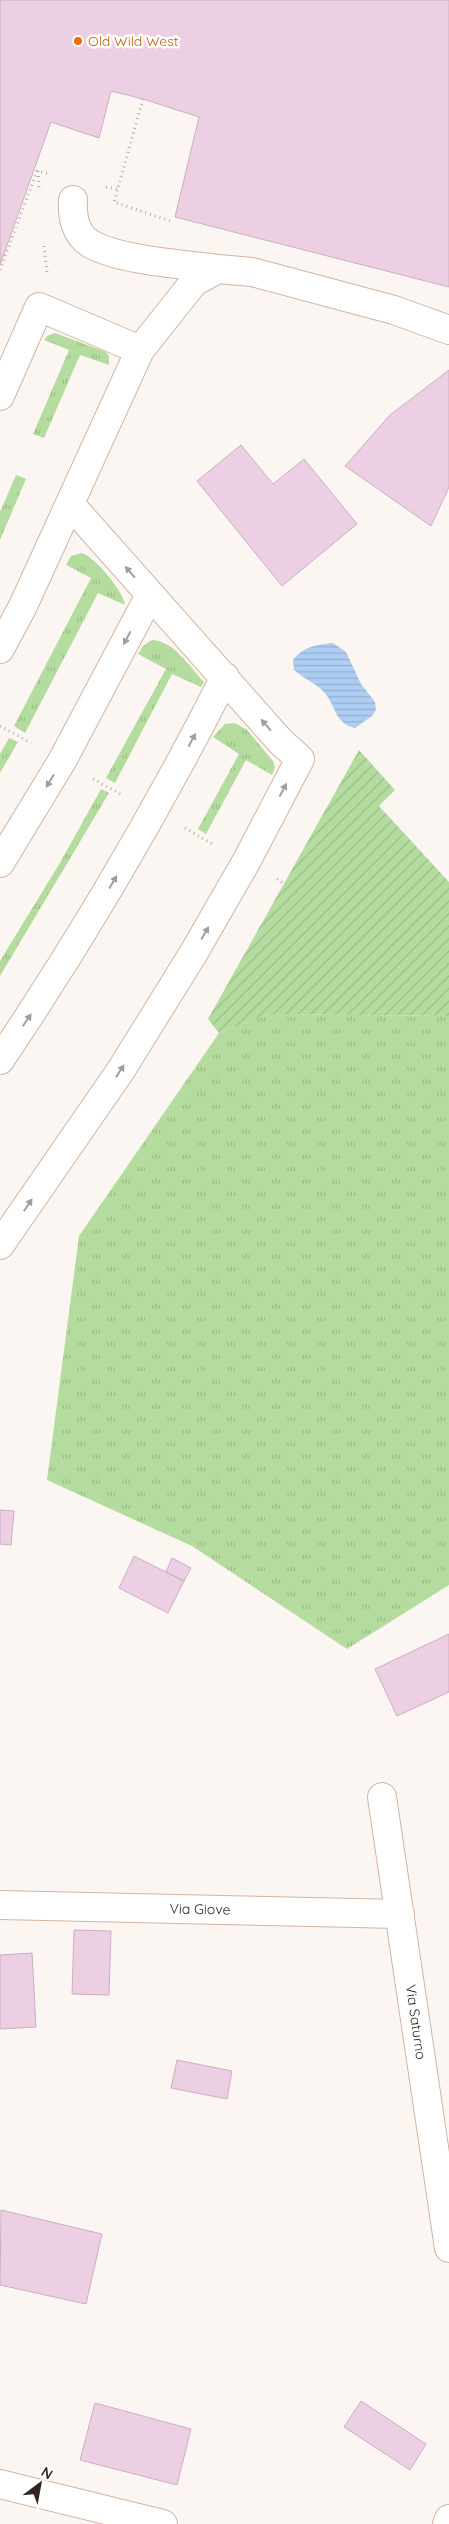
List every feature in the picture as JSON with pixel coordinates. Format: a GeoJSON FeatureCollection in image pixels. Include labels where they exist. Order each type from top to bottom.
{"type":"FeatureCollection","features":[{"type":"Feature","properties":{"kind":"street"},"geometry":{"type":"LineString","coordinates":[[73,200],[72,216],[78,230],[90,243],[118,254],[218,269],[252,272],[394,310],[449,330]]}},
{"type":"Feature","properties":{"kind":"street"},"geometry":{"type":"LineString","coordinates":[[0,648],[23,606],[140,350],[194,282],[218,269]]}},
{"type":"Feature","properties":{"kind":"street"},"geometry":{"type":"LineString","coordinates":[[0,396],[39,307],[140,350]]}},
{"type":"Feature","properties":{"kind":"street"},"geometry":{"type":"LineString","coordinates":[[394,310],[449,315]]}},
{"type":"Feature","properties":{"kind":"street"},"geometry":{"type":"LineString","coordinates":[[0,1244],[121,1070],[193,954],[246,862],[300,759],[281,742],[70,504]]}},
{"type":"Feature","properties":{"kind":"street"},"geometry":{"type":"LineString","coordinates":[[0,863],[62,761],[150,595]]}},
{"type":"Feature","properties":{"kind":"street"},"geometry":{"type":"LineString","coordinates":[[0,1060],[51,982],[124,862],[225,678]]}},
{"type":"Feature","properties":{"kind":"street","name":"Via Saturno"},"geometry":{"type":"LineString","coordinates":[[382,1797],[449,2248]]}},
{"type":"Feature","properties":{"kind":"street","name":"Via Giove"},"geometry":{"type":"LineString","coordinates":[[0,1905],[400,1914]]}},
{"type":"Feature","properties":{"kind":"street"},"geometry":{"type":"LineString","coordinates":[[0,2484],[163,2524]]}},
{"type":"Feature","properties":{"kind":"street"},"geometry":{"type":"LineString","coordinates":[[447,2524],[449,2519]]}},
{"type":"Feature","properties":{"kind":"path"},"geometry":{"type":"LineString","coordinates":[[144,99],[114,202],[173,222]]}},
{"type":"Feature","properties":{"kind":"path"},"geometry":{"type":"LineString","coordinates":[[139,221],[142,212]]}},
{"type":"Feature","properties":{"kind":"path"},"geometry":{"type":"LineString","coordinates":[[0,270],[4,261]]}},
{"type":"Feature","properties":{"kind":"path"},"geometry":{"type":"LineString","coordinates":[[0,726],[39,748]]}},
{"type":"Feature","properties":{"kind":"path"},"geometry":{"type":"LineString","coordinates":[[92,778],[130,800]]}},
{"type":"Feature","properties":{"kind":"path"},"geometry":{"type":"LineString","coordinates":[[176,824],[222,849]]}},
{"type":"Feature","properties":{"kind":"green space"},"geometry":{"type":"Polygon","coordinates":[[[55,333],[106,352],[109,356],[109,365],[80,355],[44,438],[33,434],[69,350],[44,340],[47,336],[55,333]]]}},
{"type":"Feature","properties":{"kind":"green space"},"geometry":{"type":"Polygon","coordinates":[[[16,475],[26,479],[0,540],[0,512],[16,475]]]}},
{"type":"Feature","properties":{"kind":"green space"},"geometry":{"type":"Polygon","coordinates":[[[82,553],[94,561],[108,576],[120,592],[125,605],[98,593],[25,733],[14,726],[91,578],[66,565],[71,556],[82,553]]]}},
{"type":"Feature","properties":{"kind":"green space"},"geometry":{"type":"Polygon","coordinates":[[[152,640],[160,641],[174,650],[204,682],[201,687],[172,674],[115,783],[106,778],[166,669],[138,654],[143,646],[152,640]]]}},
{"type":"Feature","properties":{"kind":"green space"},"geometry":{"type":"Polygon","coordinates":[[[235,723],[247,730],[273,761],[275,767],[272,775],[246,760],[206,834],[198,829],[239,754],[213,737],[225,724],[235,723]]]}},
{"type":"Feature","properties":{"kind":"green space"},"geometry":{"type":"Polygon","coordinates":[[[9,738],[18,742],[0,773],[0,754],[9,738]]]}},
{"type":"Feature","properties":{"kind":"green space"},"geometry":{"type":"Polygon","coordinates":[[[359,750],[395,790],[379,806],[449,882],[449,1016],[269,1014],[219,1033],[208,1019],[359,750]]]}},
{"type":"Feature","properties":{"kind":"green space"},"geometry":{"type":"Polygon","coordinates":[[[101,789],[109,793],[0,976],[0,961],[61,861],[101,789]]]}},
{"type":"Feature","properties":{"kind":"green space"},"geometry":{"type":"Polygon","coordinates":[[[269,1014],[449,1016],[449,1585],[347,1649],[192,1546],[47,1480],[79,1236],[219,1033],[269,1014]]]}},
{"type":"Feature","properties":{"kind":"water"},"geometry":{"type":"Polygon","coordinates":[[[333,643],[346,652],[361,684],[375,702],[376,710],[372,716],[355,728],[348,726],[339,718],[323,691],[294,670],[293,660],[297,655],[306,649],[333,643]]]}},
{"type":"Feature","properties":{"kind":"building"},"geometry":{"type":"Polygon","coordinates":[[[0,0],[449,0],[449,287],[175,217],[199,117],[111,91],[99,138],[51,122],[0,265],[0,0]]]}},
{"type":"Feature","properties":{"kind":"building"},"geometry":{"type":"Polygon","coordinates":[[[449,370],[449,487],[431,526],[345,466],[390,415],[449,370]]]}},
{"type":"Feature","properties":{"kind":"building"},"geometry":{"type":"Polygon","coordinates":[[[241,445],[273,484],[304,459],[357,524],[282,586],[197,481],[241,445]]]}},
{"type":"Feature","properties":{"kind":"building"},"geometry":{"type":"Polygon","coordinates":[[[0,1510],[14,1511],[11,1545],[0,1544],[0,1510]]]}},
{"type":"Feature","properties":{"kind":"building"},"geometry":{"type":"Polygon","coordinates":[[[134,1556],[184,1581],[168,1613],[119,1588],[134,1556]]]}},
{"type":"Feature","properties":{"kind":"building"},"geometry":{"type":"Polygon","coordinates":[[[172,1558],[191,1568],[184,1581],[166,1572],[172,1558]]]}},
{"type":"Feature","properties":{"kind":"building"},"geometry":{"type":"Polygon","coordinates":[[[449,1634],[449,1692],[397,1716],[375,1669],[449,1634]]]}},
{"type":"Feature","properties":{"kind":"building"},"geometry":{"type":"Polygon","coordinates":[[[74,1930],[111,1931],[109,1995],[72,1994],[74,1930]]]}},
{"type":"Feature","properties":{"kind":"building"},"geometry":{"type":"Polygon","coordinates":[[[32,1953],[36,2027],[0,2029],[0,1955],[32,1953]]]}},
{"type":"Feature","properties":{"kind":"building"},"geometry":{"type":"Polygon","coordinates":[[[177,2060],[232,2071],[227,2099],[171,2088],[177,2060]]]}},
{"type":"Feature","properties":{"kind":"building"},"geometry":{"type":"Polygon","coordinates":[[[1,2210],[102,2234],[86,2304],[0,2285],[1,2210]]]}},
{"type":"Feature","properties":{"kind":"building"},"geometry":{"type":"Polygon","coordinates":[[[361,2401],[426,2444],[410,2470],[344,2427],[361,2401]]]}},
{"type":"Feature","properties":{"kind":"building"},"geometry":{"type":"Polygon","coordinates":[[[95,2403],[191,2429],[177,2485],[80,2460],[95,2403]]]}},
{"type":"Feature","properties":{"kind":"place","name":"Old Wild West"},"geometry":{"type":"Point","coordinates":[78,41]}}]}
